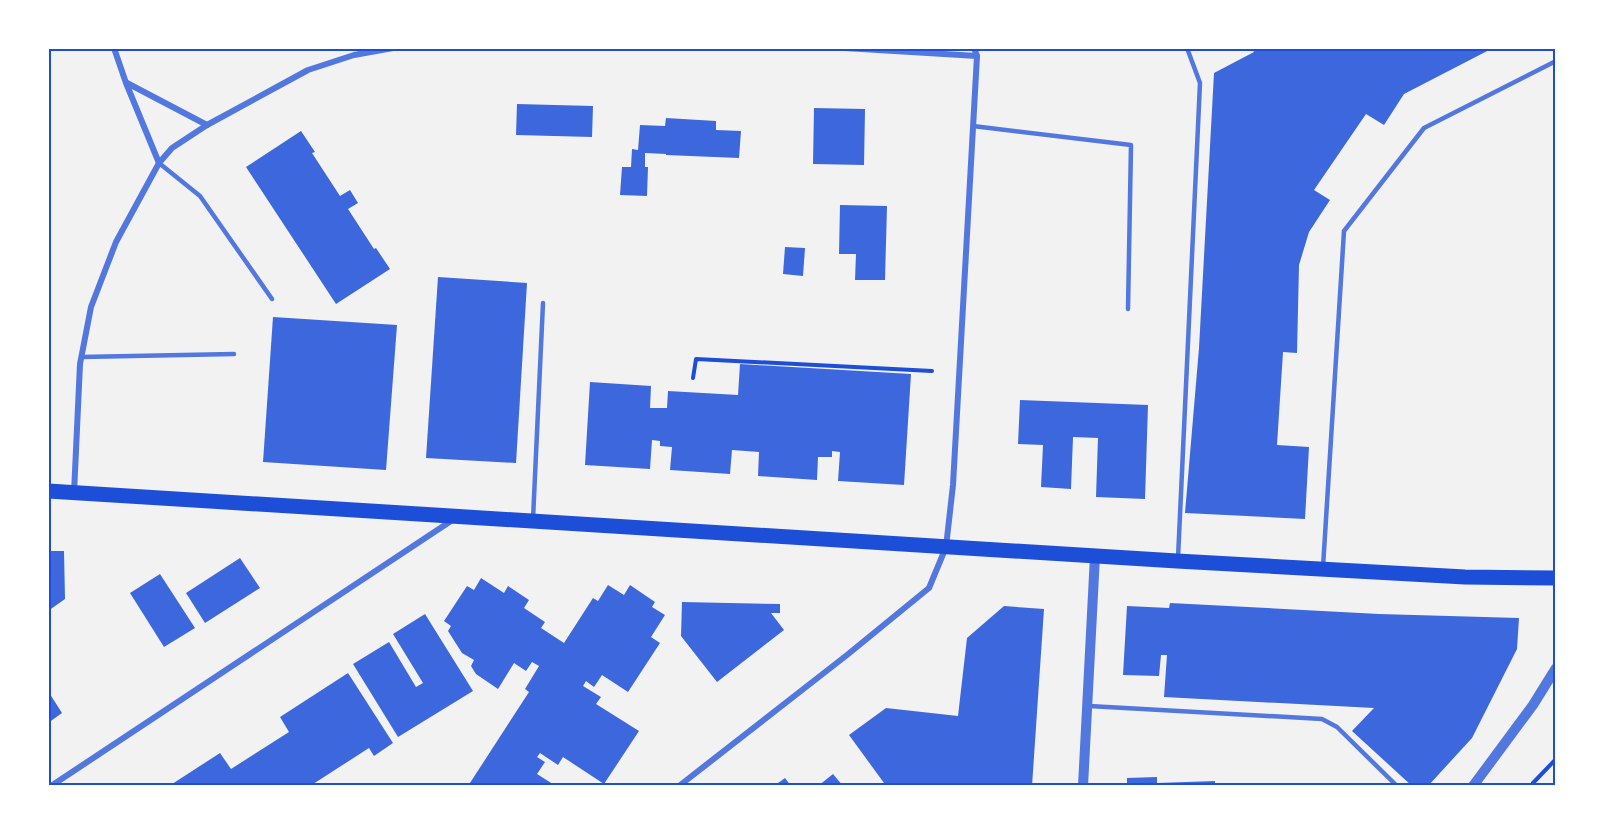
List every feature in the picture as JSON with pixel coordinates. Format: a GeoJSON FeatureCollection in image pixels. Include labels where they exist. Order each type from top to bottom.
{"type":"FeatureCollection","features":[{"type":"Feature","properties":{"kind":"main road"},"geometry":{"type":"LineString","coordinates":[[48,491],[1178,561],[1465,577],[1556,578]]}},
{"type":"Feature","properties":{"kind":"street"},"geometry":{"type":"LineString","coordinates":[[114,48],[159,164]]}},
{"type":"Feature","properties":{"kind":"street"},"geometry":{"type":"LineString","coordinates":[[74,494],[81,357],[91,308],[116,242],[159,164],[172,148],[207,125],[308,70],[354,55],[393,48]]}},
{"type":"Feature","properties":{"kind":"street"},"geometry":{"type":"LineString","coordinates":[[845,48],[977,56]]}},
{"type":"Feature","properties":{"kind":"street"},"geometry":{"type":"LineString","coordinates":[[679,786],[929,588],[946,547],[953,485],[974,126],[977,56],[974,48]]}},
{"type":"Feature","properties":{"kind":"street"},"geometry":{"type":"LineString","coordinates":[[126,83],[207,125]]}},
{"type":"Feature","properties":{"kind":"street"},"geometry":{"type":"LineString","coordinates":[[51,786],[457,517]]}},
{"type":"Feature","properties":{"kind":"street"},"geometry":{"type":"LineString","coordinates":[[1083,786],[1095,556]]}},
{"type":"Feature","properties":{"kind":"street"},"geometry":{"type":"LineString","coordinates":[[1473,786],[1533,705],[1556,668]]}},
{"type":"Feature","properties":{"kind":"lane"},"geometry":{"type":"LineString","coordinates":[[1178,561],[1200,83],[1186,48]]}},
{"type":"Feature","properties":{"kind":"lane"},"geometry":{"type":"LineString","coordinates":[[1323,569],[1344,231],[1424,128],[1556,61]]}},
{"type":"Feature","properties":{"kind":"lane"},"geometry":{"type":"LineString","coordinates":[[974,126],[1131,145],[1128,309]]}},
{"type":"Feature","properties":{"kind":"lane"},"geometry":{"type":"LineString","coordinates":[[159,164],[200,196],[272,299]]}},
{"type":"Feature","properties":{"kind":"lane"},"geometry":{"type":"LineString","coordinates":[[533,522],[543,303]]}},
{"type":"Feature","properties":{"kind":"lane"},"geometry":{"type":"LineString","coordinates":[[81,357],[234,354]]}},
{"type":"Feature","properties":{"kind":"lane"},"geometry":{"type":"LineString","coordinates":[[1086,706],[1322,719],[1337,727],[1397,786]]}},
{"type":"Feature","properties":{"kind":"path"},"geometry":{"type":"LineString","coordinates":[[693,378],[696,359],[932,371]]}},
{"type":"Feature","properties":{"kind":"path"},"geometry":{"type":"LineString","coordinates":[[1535,785],[1556,759]]}},
{"type":"Feature","properties":{"kind":"building"},"geometry":{"type":"Polygon","coordinates":[[[1252,48],[1493,48],[1404,94],[1384,125],[1366,114],[1314,190],[1330,200],[1309,232],[1299,265],[1297,353],[1283,352],[1277,445],[1309,447],[1305,519],[1185,513],[1199,348],[1214,73],[1254,52],[1252,48]]]}},
{"type":"Feature","properties":{"kind":"building"},"geometry":{"type":"Polygon","coordinates":[[[517,104],[593,106],[592,137],[516,135],[517,104]]]}},
{"type":"Feature","properties":{"kind":"building"},"geometry":{"type":"Polygon","coordinates":[[[814,108],[865,109],[864,165],[813,164],[814,108]]]}},
{"type":"Feature","properties":{"kind":"building"},"geometry":{"type":"Polygon","coordinates":[[[666,118],[716,121],[716,130],[741,131],[739,158],[645,153],[645,167],[648,167],[647,196],[620,195],[622,167],[631,167],[632,149],[638,150],[640,125],[665,126],[666,118]]]}},
{"type":"Feature","properties":{"kind":"building"},"geometry":{"type":"Polygon","coordinates":[[[301,131],[315,152],[312,153],[340,196],[350,190],[358,203],[348,209],[390,269],[336,304],[246,167],[301,131]]]}},
{"type":"Feature","properties":{"kind":"building"},"geometry":{"type":"Polygon","coordinates":[[[840,205],[887,206],[885,280],[855,280],[856,254],[839,254],[840,205]]]}},
{"type":"Feature","properties":{"kind":"building"},"geometry":{"type":"Polygon","coordinates":[[[785,247],[805,248],[803,276],[783,274],[785,247]]]}},
{"type":"Feature","properties":{"kind":"building"},"geometry":{"type":"Polygon","coordinates":[[[438,277],[527,283],[516,463],[426,458],[438,277]]]}},
{"type":"Feature","properties":{"kind":"building"},"geometry":{"type":"Polygon","coordinates":[[[273,317],[397,325],[386,470],[263,462],[273,317]]]}},
{"type":"Feature","properties":{"kind":"building"},"geometry":{"type":"Polygon","coordinates":[[[740,364],[911,374],[904,485],[838,481],[840,452],[832,451],[832,457],[818,457],[817,480],[758,476],[759,452],[732,450],[730,474],[670,470],[672,447],[660,446],[660,441],[652,440],[650,469],[585,465],[590,382],[651,386],[650,408],[667,408],[668,391],[738,395],[740,364]]]}},
{"type":"Feature","properties":{"kind":"building"},"geometry":{"type":"Polygon","coordinates":[[[1020,400],[1148,405],[1145,499],[1096,497],[1098,438],[1073,437],[1071,489],[1041,487],[1043,445],[1018,444],[1020,400]]]}},
{"type":"Feature","properties":{"kind":"building"},"geometry":{"type":"Polygon","coordinates":[[[48,551],[64,551],[65,599],[48,611],[48,551]]]}},
{"type":"Feature","properties":{"kind":"building"},"geometry":{"type":"Polygon","coordinates":[[[240,558],[260,588],[205,623],[186,593],[240,558]]]}},
{"type":"Feature","properties":{"kind":"building"},"geometry":{"type":"Polygon","coordinates":[[[160,574],[195,628],[164,647],[130,593],[160,574]]]}},
{"type":"Feature","properties":{"kind":"building"},"geometry":{"type":"Polygon","coordinates":[[[481,578],[504,593],[508,586],[529,600],[524,608],[545,622],[541,628],[564,643],[593,598],[598,601],[608,585],[624,595],[630,585],[655,602],[652,607],[665,615],[651,637],[660,643],[628,692],[602,675],[594,687],[586,681],[583,686],[601,697],[596,704],[639,731],[604,784],[563,757],[558,765],[540,753],[537,757],[545,762],[537,774],[556,786],[468,786],[529,692],[525,689],[539,666],[532,662],[526,671],[514,663],[498,689],[476,674],[471,666],[474,660],[462,653],[448,631],[451,626],[444,621],[467,586],[474,590],[481,578]]]}},
{"type":"Feature","properties":{"kind":"building"},"geometry":{"type":"Polygon","coordinates":[[[682,602],[780,604],[780,613],[771,613],[784,630],[717,682],[681,636],[682,602]]]}},
{"type":"Feature","properties":{"kind":"building"},"geometry":{"type":"Polygon","coordinates":[[[1170,603],[1379,614],[1519,618],[1517,649],[1472,738],[1428,786],[1412,786],[1352,731],[1374,708],[1164,697],[1167,655],[1161,655],[1159,676],[1123,675],[1127,606],[1169,608],[1170,603]]]}},
{"type":"Feature","properties":{"kind":"building"},"geometry":{"type":"Polygon","coordinates":[[[1004,606],[1044,609],[1032,786],[884,783],[849,735],[886,708],[958,716],[967,638],[1004,606]]]}},
{"type":"Feature","properties":{"kind":"building"},"geometry":{"type":"Polygon","coordinates":[[[425,614],[473,691],[398,737],[353,664],[389,642],[416,687],[423,683],[393,634],[425,614]]]}},
{"type":"Feature","properties":{"kind":"building"},"geometry":{"type":"Polygon","coordinates":[[[348,673],[393,743],[374,756],[369,748],[310,786],[169,786],[220,753],[231,769],[289,732],[280,717],[348,673]]]}},
{"type":"Feature","properties":{"kind":"building"},"geometry":{"type":"Polygon","coordinates":[[[48,691],[62,713],[48,723],[48,691]]]}},
{"type":"Feature","properties":{"kind":"building"},"geometry":{"type":"Polygon","coordinates":[[[833,774],[843,786],[818,786],[833,774]]]}},
{"type":"Feature","properties":{"kind":"building"},"geometry":{"type":"Polygon","coordinates":[[[1157,777],[1157,783],[1215,781],[1215,786],[1127,786],[1127,778],[1157,777]]]}},
{"type":"Feature","properties":{"kind":"building"},"geometry":{"type":"Polygon","coordinates":[[[785,778],[791,786],[774,786],[785,778]]]}}]}
